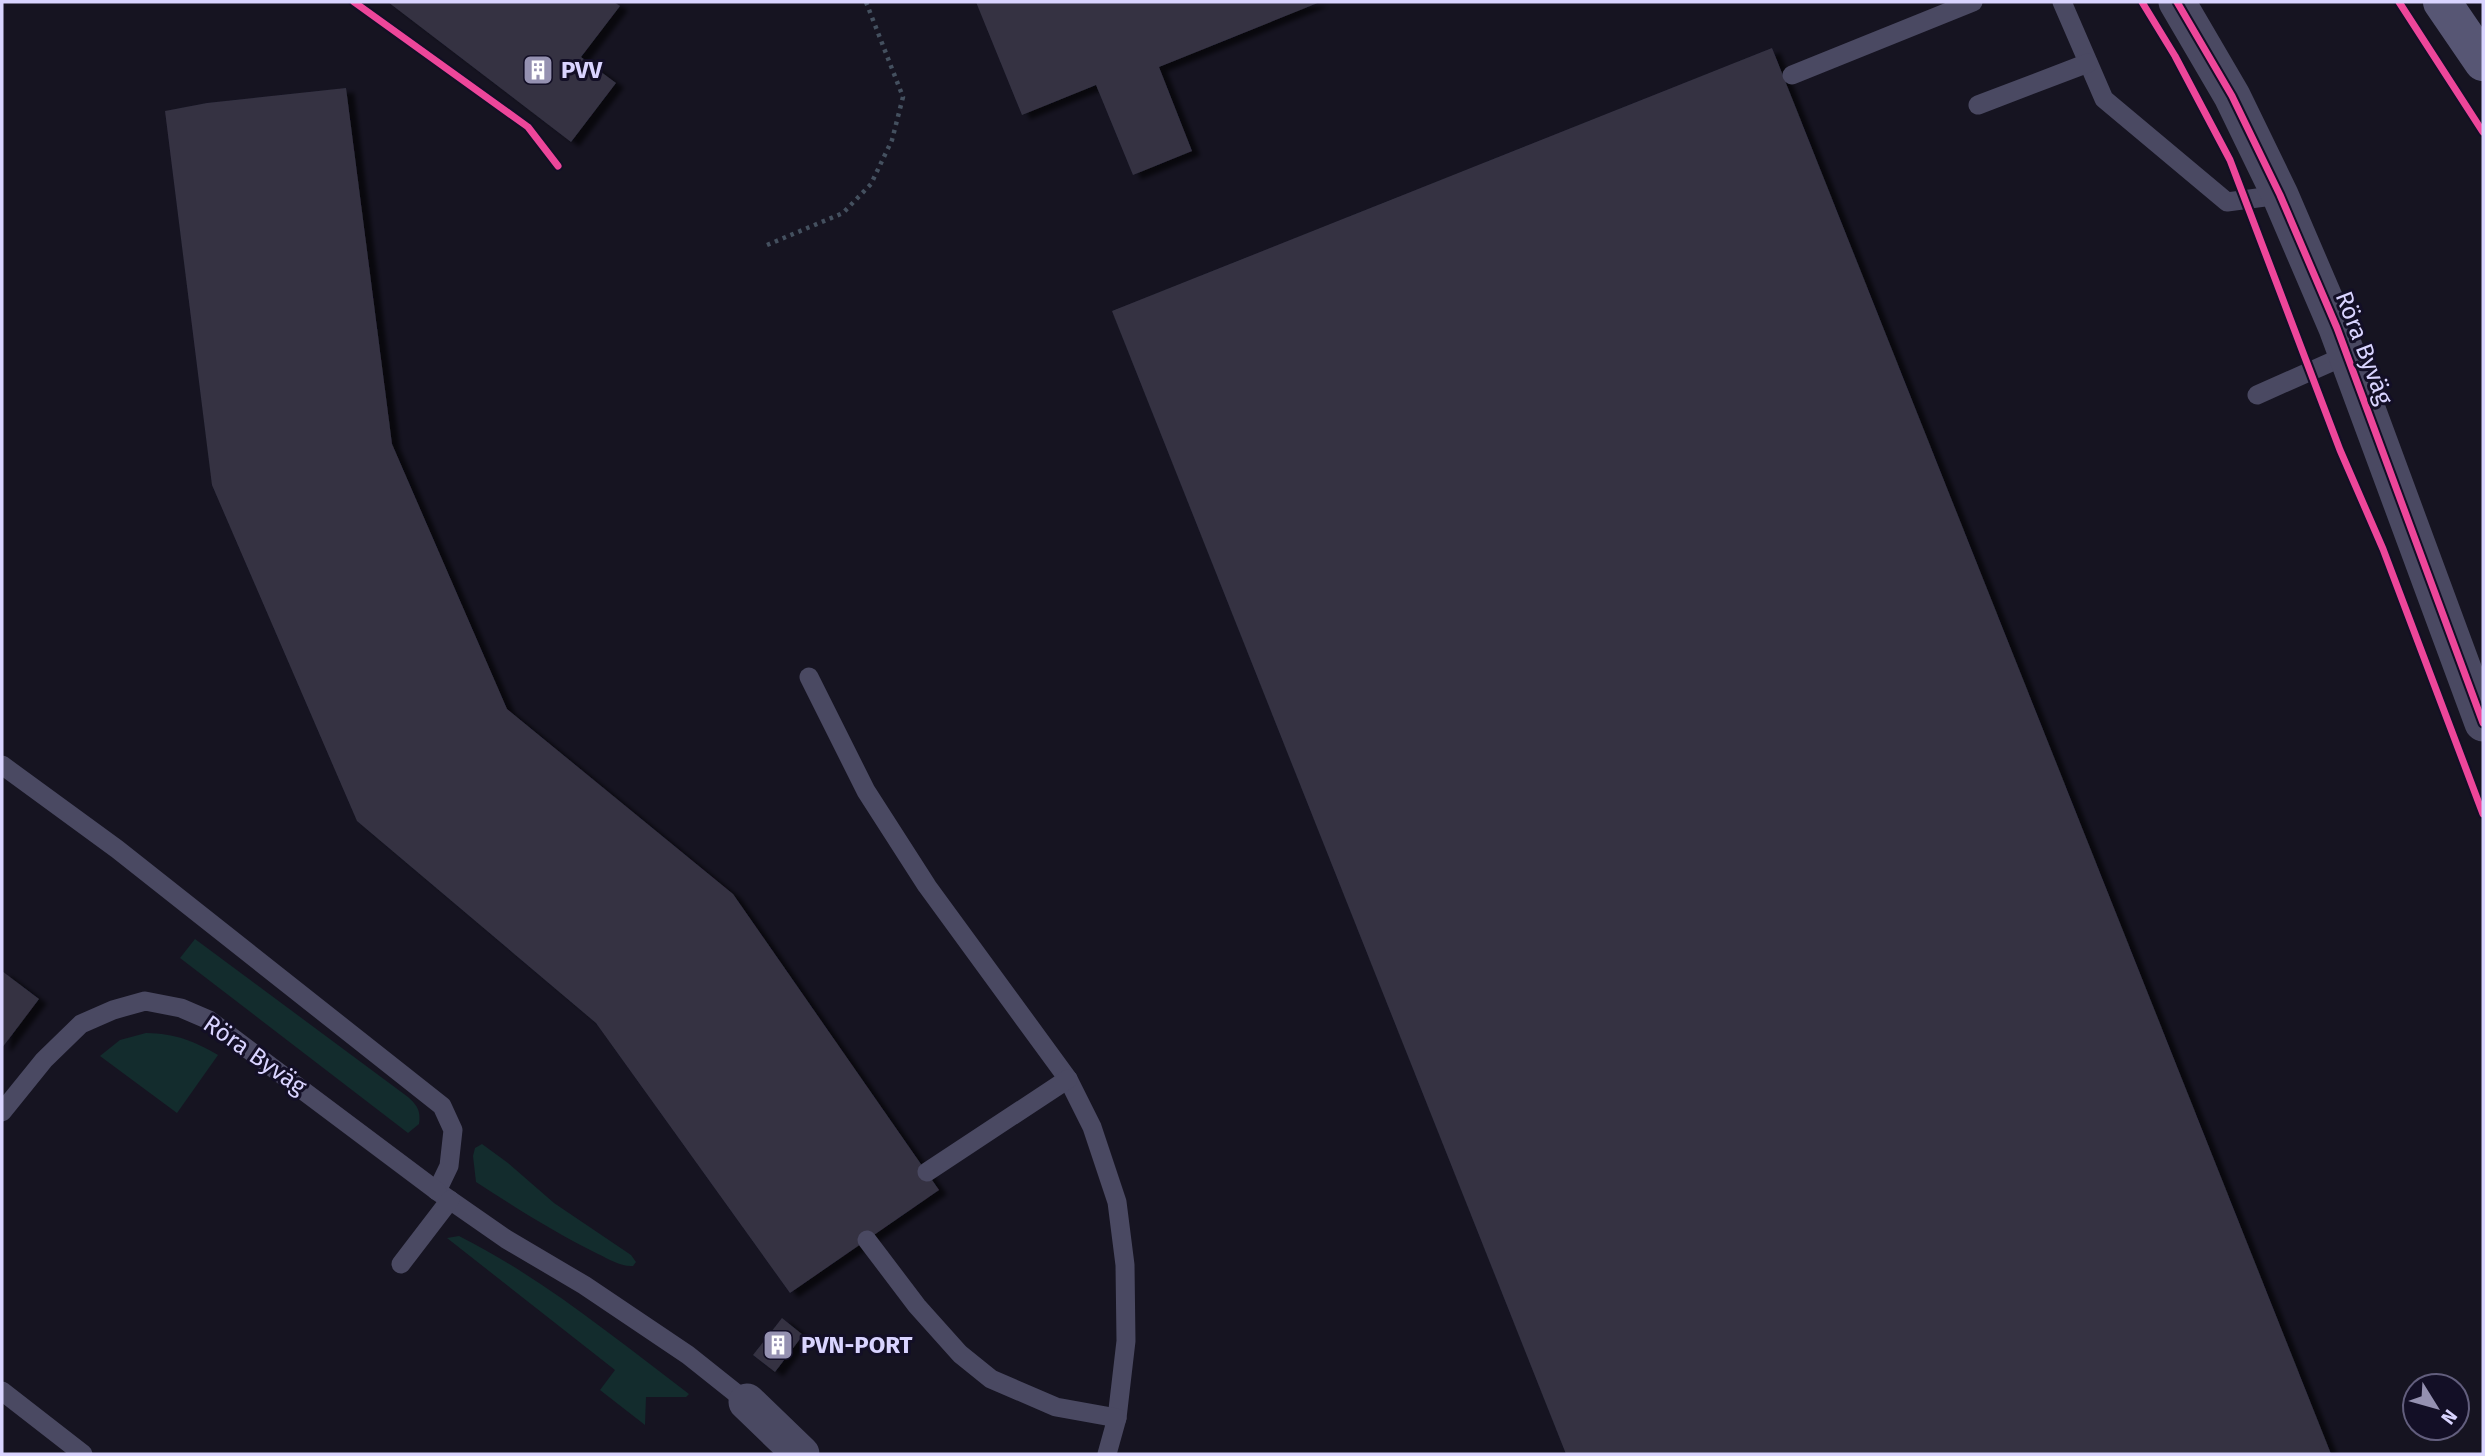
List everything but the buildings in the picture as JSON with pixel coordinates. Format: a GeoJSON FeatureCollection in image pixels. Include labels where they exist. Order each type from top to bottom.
{"type":"FeatureCollection","features":[{"type":"Feature","properties":{"kind":"street","name":"Röra Byväg"},"geometry":{"type":"LineString","coordinates":[[2177,2],[2232,96],[2280,195],[2347,355],[2483,723]]}},
{"type":"Feature","properties":{"kind":"street"},"geometry":{"type":"LineString","coordinates":[[2442,2],[2483,62]]}},
{"type":"Feature","properties":{"kind":"street"},"geometry":{"type":"LineString","coordinates":[[747,1402],[801,1454]]}},
{"type":"Feature","properties":{"kind":"lane"},"geometry":{"type":"LineString","coordinates":[[1792,75],[1973,2]]}},
{"type":"Feature","properties":{"kind":"lane"},"geometry":{"type":"LineString","coordinates":[[2062,2],[2104,99],[2227,202],[2280,195]]}},
{"type":"Feature","properties":{"kind":"lane"},"geometry":{"type":"LineString","coordinates":[[1978,104],[2088,63]]}},
{"type":"Feature","properties":{"kind":"lane"},"geometry":{"type":"LineString","coordinates":[[2257,395],[2347,355]]}},
{"type":"Feature","properties":{"kind":"lane"},"geometry":{"type":"LineString","coordinates":[[809,677],[866,791],[913,865],[1068,1079],[1093,1127],[1117,1202],[1125,1265],[1126,1341],[1117,1418],[1107,1454]]}},
{"type":"Feature","properties":{"kind":"lane"},"geometry":{"type":"LineString","coordinates":[[2,765],[117,849],[442,1106],[453,1130],[444,1196],[401,1264]]}},
{"type":"Feature","properties":{"kind":"lane","name":"Röra Byväg"},"geometry":{"type":"LineString","coordinates":[[2,1112],[44,1060],[80,1024],[113,1010],[145,1001],[181,1008],[209,1020],[444,1196],[506,1239],[584,1285],[688,1355],[747,1402]]}},
{"type":"Feature","properties":{"kind":"lane"},"geometry":{"type":"LineString","coordinates":[[927,1172],[1068,1079]]}},
{"type":"Feature","properties":{"kind":"lane"},"geometry":{"type":"LineString","coordinates":[[867,1240],[916,1306],[951,1345],[991,1379],[1056,1407],[1117,1418]]}},
{"type":"Feature","properties":{"kind":"lane"},"geometry":{"type":"LineString","coordinates":[[2,1391],[83,1454]]}},
{"type":"Feature","properties":{"kind":"path"},"geometry":{"type":"LineString","coordinates":[[767,245],[843,213],[871,184],[892,140],[902,97],[866,2]]}},
{"type":"Feature","properties":{"kind":"green space"},"geometry":{"type":"Polygon","coordinates":[[[195,939],[408,1097],[418,1109],[419,1124],[408,1133],[180,958],[195,939]]]}},
{"type":"Feature","properties":{"kind":"green space"},"geometry":{"type":"Polygon","coordinates":[[[146,1033],[183,1039],[218,1055],[177,1113],[100,1056],[120,1040],[146,1033]]]}},
{"type":"Feature","properties":{"kind":"green space"},"geometry":{"type":"Polygon","coordinates":[[[482,1144],[554,1203],[631,1255],[636,1262],[633,1266],[615,1262],[582,1246],[476,1182],[473,1156],[475,1148],[482,1144]]]}},
{"type":"Feature","properties":{"kind":"green space"},"geometry":{"type":"Polygon","coordinates":[[[459,1236],[548,1289],[689,1394],[686,1397],[646,1397],[645,1425],[600,1390],[615,1370],[447,1238],[459,1236]]]}},
{"type":"Feature","properties":{"kind":"cycle path"},"geometry":{"type":"LineString","coordinates":[[354,2],[528,127],[558,166]]}},
{"type":"Feature","properties":{"kind":"cycle path"},"geometry":{"type":"LineString","coordinates":[[2142,2],[2175,56],[2230,160],[2340,450],[2383,549],[2483,814]]}},
{"type":"Feature","properties":{"kind":"cycle path"},"geometry":{"type":"LineString","coordinates":[[2177,2],[2232,96],[2280,195],[2337,328],[2483,723]]}},
{"type":"Feature","properties":{"kind":"cycle path"},"geometry":{"type":"LineString","coordinates":[[2399,2],[2483,132]]}},
{"type":"Feature","properties":{"kind":"place","name":"PVV"},"geometry":{"type":"Point","coordinates":[538,70]}},
{"type":"Feature","properties":{"kind":"place","name":"PVN-PORT"},"geometry":{"type":"Point","coordinates":[778,1345]}}]}
